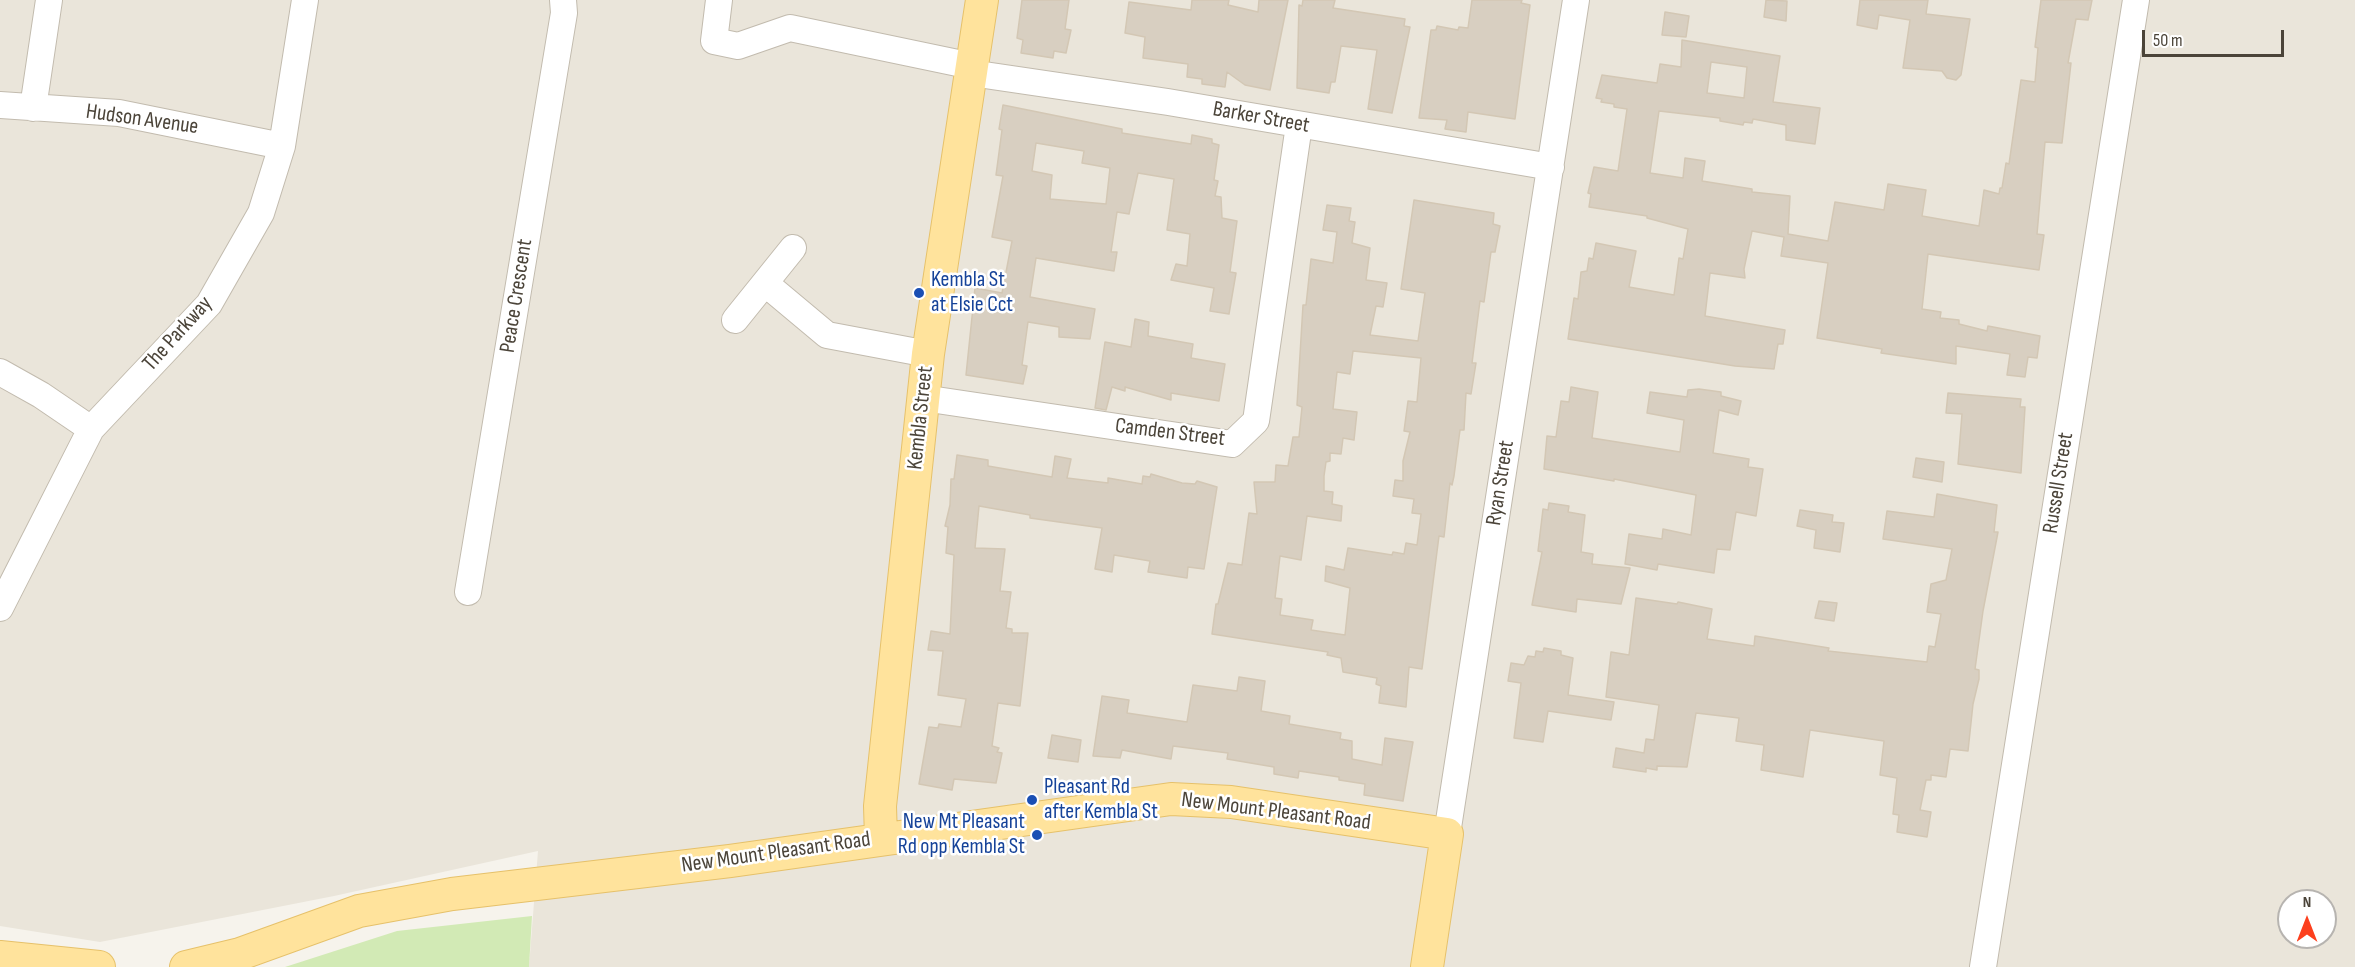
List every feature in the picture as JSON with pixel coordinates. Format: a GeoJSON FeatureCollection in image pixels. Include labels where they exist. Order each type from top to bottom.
{"type":"FeatureCollection","features":[{"type":"Feature","properties":{"kind":"main road","name":"Kembla Street"},"geometry":{"type":"LineString","coordinates":[[881,838],[880,806],[928,354],[982,0]]}},
{"type":"Feature","properties":{"kind":"main road","name":"New Mount Pleasant Road"},"geometry":{"type":"LineString","coordinates":[[186,967],[240,954],[359,911],[440,896],[730,861],[1171,799],[1231,802],[1447,834]]}},
{"type":"Feature","properties":{"kind":"main road","name":"Ryan Street"},"geometry":{"type":"LineString","coordinates":[[1427,967],[1447,834]]}},
{"type":"Feature","properties":{"kind":"main road"},"geometry":{"type":"LineString","coordinates":[[0,957],[99,967]]}},
{"type":"Feature","properties":{"kind":"street"},"geometry":{"type":"LineString","coordinates":[[33,108],[49,0]]}},
{"type":"Feature","properties":{"kind":"street","name":"The Parkway"},"geometry":{"type":"LineString","coordinates":[[0,608],[91,429],[209,304],[261,213],[282,146],[305,0]]}},
{"type":"Feature","properties":{"kind":"street","name":"Peace Crescent"},"geometry":{"type":"LineString","coordinates":[[468,592],[564,13],[563,0]]}},
{"type":"Feature","properties":{"kind":"street","name":"Barker Street"},"geometry":{"type":"LineString","coordinates":[[719,0],[714,41],[738,46],[790,28],[971,69],[1551,167]]}},
{"type":"Feature","properties":{"kind":"street","name":"Ryan Street"},"geometry":{"type":"LineString","coordinates":[[1447,834],[1576,0]]}},
{"type":"Feature","properties":{"kind":"street","name":"Russell Street"},"geometry":{"type":"LineString","coordinates":[[1983,967],[2136,0]]}},
{"type":"Feature","properties":{"kind":"street","name":"Hudson Avenue"},"geometry":{"type":"LineString","coordinates":[[0,105],[119,113],[282,146]]}},
{"type":"Feature","properties":{"kind":"street","name":"Camden Street"},"geometry":{"type":"LineString","coordinates":[[923,398],[1232,444],[1256,421],[1299,125]]}},
{"type":"Feature","properties":{"kind":"street"},"geometry":{"type":"LineString","coordinates":[[735,320],[793,248]]}},
{"type":"Feature","properties":{"kind":"street"},"geometry":{"type":"LineString","coordinates":[[766,284],[827,335],[928,354]]}},
{"type":"Feature","properties":{"kind":"street"},"geometry":{"type":"LineString","coordinates":[[0,372],[41,395],[91,429]]}},
{"type":"Feature","properties":{"kind":"shaded area"},"geometry":{"type":"Polygon","coordinates":[[[0,0],[2355,0],[2355,967],[529,967],[538,851],[334,896],[100,942],[0,926],[0,0]]]}},
{"type":"Feature","properties":{"kind":"green space"},"geometry":{"type":"Polygon","coordinates":[[[532,916],[529,967],[285,967],[397,931],[532,916]]]}},
{"type":"Feature","properties":{"kind":"building"},"geometry":{"type":"Polygon","coordinates":[[[1022,0],[1069,0],[1065,29],[1071,30],[1066,53],[1054,51],[1053,58],[1021,53],[1023,40],[1017,38],[1022,0]]]}},
{"type":"Feature","properties":{"kind":"building"},"geometry":{"type":"Polygon","coordinates":[[[1192,0],[1229,0],[1228,5],[1258,12],[1259,0],[1288,0],[1270,90],[1245,85],[1227,72],[1225,87],[1202,84],[1202,79],[1187,77],[1188,64],[1143,58],[1145,37],[1125,33],[1129,2],[1191,10],[1192,0]]]}},
{"type":"Feature","properties":{"kind":"building"},"geometry":{"type":"Polygon","coordinates":[[[1303,0],[1335,0],[1333,8],[1405,19],[1404,26],[1410,27],[1392,113],[1368,109],[1377,50],[1341,46],[1335,82],[1331,82],[1329,93],[1297,88],[1299,5],[1302,6],[1303,0]]]}},
{"type":"Feature","properties":{"kind":"building"},"geometry":{"type":"Polygon","coordinates":[[[1472,0],[1522,0],[1521,3],[1530,5],[1515,119],[1468,112],[1466,132],[1445,129],[1447,120],[1419,118],[1431,30],[1436,30],[1437,26],[1458,30],[1459,27],[1468,28],[1472,0]]]}},
{"type":"Feature","properties":{"kind":"building"},"geometry":{"type":"Polygon","coordinates":[[[1766,0],[1787,1],[1786,21],[1764,17],[1766,0]]]}},
{"type":"Feature","properties":{"kind":"building"},"geometry":{"type":"Polygon","coordinates":[[[1860,0],[1928,0],[1926,14],[1970,19],[1961,75],[1956,80],[1947,78],[1942,71],[1903,68],[1910,20],[1879,15],[1877,29],[1857,25],[1860,0]]]}},
{"type":"Feature","properties":{"kind":"building"},"geometry":{"type":"Polygon","coordinates":[[[2041,0],[2092,0],[2088,20],[2076,19],[2068,63],[2071,63],[2062,143],[2045,142],[2037,234],[2044,235],[2039,270],[1928,254],[1922,309],[1941,312],[1940,318],[1959,320],[1959,324],[1987,331],[1988,326],[2040,336],[2037,358],[2028,357],[2025,377],[2007,375],[2010,354],[1956,346],[1956,364],[1881,353],[1882,349],[1817,338],[1828,263],[1781,256],[1784,237],[1752,231],[1744,269],[1745,278],[1710,273],[1705,316],[1785,330],[1783,344],[1778,344],[1774,369],[1735,366],[1568,339],[1574,298],[1578,299],[1581,272],[1587,271],[1589,258],[1593,259],[1596,243],[1636,251],[1629,287],[1674,295],[1679,258],[1683,259],[1688,229],[1647,218],[1647,216],[1589,207],[1591,194],[1588,193],[1594,167],[1618,171],[1627,109],[1614,107],[1614,104],[1601,102],[1602,99],[1596,98],[1602,75],[1657,83],[1660,64],[1681,67],[1682,40],[1780,56],[1773,102],[1820,108],[1815,144],[1786,140],[1786,125],[1753,119],[1752,123],[1744,122],[1743,125],[1720,121],[1720,118],[1659,111],[1650,173],[1683,178],[1685,158],[1705,161],[1702,181],[1752,189],[1752,192],[1790,196],[1788,234],[1828,241],[1835,202],[1884,210],[1888,184],[1926,190],[1922,216],[1979,226],[1984,190],[1999,194],[2002,188],[2006,163],[2009,164],[2021,80],[2035,82],[2038,48],[2035,47],[2041,0]],[[1711,62],[1707,93],[1744,98],[1747,67],[1711,62]]]}},
{"type":"Feature","properties":{"kind":"building"},"geometry":{"type":"Polygon","coordinates":[[[1665,12],[1689,16],[1686,37],[1662,35],[1665,12]]]}},
{"type":"Feature","properties":{"kind":"building"},"geometry":{"type":"Polygon","coordinates":[[[1003,105],[1122,129],[1122,133],[1191,144],[1192,135],[1212,139],[1212,143],[1219,145],[1214,180],[1218,181],[1215,196],[1221,197],[1222,218],[1237,221],[1230,272],[1236,273],[1229,314],[1210,311],[1214,288],[1171,280],[1176,264],[1187,266],[1190,234],[1167,230],[1174,179],[1138,173],[1129,214],[1117,212],[1111,252],[1117,252],[1114,271],[1036,258],[1030,297],[1095,309],[1090,339],[1059,337],[1059,327],[1028,322],[1022,365],[1027,366],[1023,384],[966,375],[975,288],[1002,293],[1012,241],[992,237],[1003,176],[996,175],[1002,130],[999,129],[1003,105]],[[1036,143],[1032,171],[1052,175],[1050,199],[1106,204],[1110,168],[1082,163],[1084,151],[1036,143]]]}},
{"type":"Feature","properties":{"kind":"building"},"geometry":{"type":"Polygon","coordinates":[[[1414,200],[1494,213],[1493,224],[1500,226],[1495,252],[1491,252],[1484,302],[1480,301],[1472,363],[1476,363],[1471,394],[1466,393],[1464,430],[1460,430],[1452,485],[1450,483],[1444,537],[1439,536],[1422,669],[1409,667],[1406,707],[1379,703],[1381,686],[1376,684],[1377,678],[1343,672],[1341,658],[1327,655],[1328,652],[1212,634],[1216,604],[1218,604],[1228,563],[1242,565],[1249,513],[1257,514],[1254,482],[1275,482],[1276,465],[1288,466],[1293,437],[1299,437],[1302,407],[1297,405],[1303,305],[1306,305],[1311,259],[1333,263],[1337,232],[1323,230],[1327,205],[1351,208],[1349,221],[1355,222],[1352,243],[1370,248],[1366,280],[1387,283],[1383,307],[1376,306],[1370,335],[1418,341],[1425,293],[1401,289],[1414,200]],[[1353,351],[1350,374],[1337,372],[1333,409],[1357,412],[1354,440],[1343,438],[1341,454],[1330,453],[1330,461],[1326,462],[1324,491],[1333,492],[1332,504],[1342,506],[1341,521],[1307,516],[1301,560],[1280,556],[1275,598],[1282,599],[1280,615],[1313,620],[1311,630],[1345,635],[1350,588],[1325,581],[1326,566],[1344,570],[1348,548],[1392,555],[1393,552],[1404,554],[1406,543],[1417,545],[1421,514],[1412,513],[1414,499],[1393,496],[1395,480],[1403,481],[1403,461],[1410,432],[1404,431],[1408,401],[1417,402],[1421,358],[1353,351]]]}},
{"type":"Feature","properties":{"kind":"building"},"geometry":{"type":"Polygon","coordinates":[[[1135,319],[1149,322],[1148,336],[1193,344],[1191,358],[1225,364],[1219,401],[1171,393],[1171,400],[1125,387],[1125,391],[1112,387],[1106,410],[1095,408],[1105,342],[1131,347],[1135,319]]]}},
{"type":"Feature","properties":{"kind":"building"},"geometry":{"type":"Polygon","coordinates":[[[1571,387],[1598,392],[1592,438],[1680,452],[1684,420],[1647,413],[1650,392],[1687,397],[1688,390],[1699,389],[1721,392],[1721,396],[1741,401],[1738,415],[1719,410],[1713,453],[1749,459],[1748,467],[1763,469],[1756,516],[1736,512],[1730,550],[1717,549],[1714,573],[1658,564],[1657,570],[1625,564],[1629,534],[1662,539],[1663,529],[1691,535],[1696,495],[1614,479],[1614,481],[1544,469],[1547,436],[1556,437],[1561,401],[1569,402],[1571,387]]]}},
{"type":"Feature","properties":{"kind":"building"},"geometry":{"type":"Polygon","coordinates":[[[1948,393],[2021,399],[2020,407],[2025,407],[2021,473],[1958,464],[1962,414],[1946,413],[1948,393]]]}},
{"type":"Feature","properties":{"kind":"building"},"geometry":{"type":"Polygon","coordinates":[[[957,455],[988,460],[988,466],[1052,477],[1055,456],[1071,459],[1067,478],[1108,483],[1108,478],[1142,484],[1143,476],[1150,477],[1151,474],[1182,483],[1195,484],[1197,481],[1217,487],[1204,569],[1188,567],[1187,578],[1148,572],[1150,561],[1114,555],[1112,572],[1095,569],[1102,528],[1030,518],[1030,515],[979,506],[975,548],[1005,549],[1000,591],[1011,592],[1006,628],[1012,629],[1012,633],[1028,633],[1020,706],[998,703],[992,746],[999,748],[997,752],[1002,753],[996,783],[954,779],[952,790],[919,784],[929,727],[938,728],[939,724],[961,727],[966,699],[938,695],[943,651],[928,650],[931,631],[950,634],[954,555],[946,553],[948,527],[945,526],[950,505],[951,479],[954,479],[957,455]]]}},
{"type":"Feature","properties":{"kind":"building"},"geometry":{"type":"Polygon","coordinates":[[[1916,458],[1944,462],[1942,482],[1913,477],[1916,458]]]}},
{"type":"Feature","properties":{"kind":"building"},"geometry":{"type":"Polygon","coordinates":[[[1937,494],[1997,505],[1994,532],[1998,532],[1975,669],[1979,670],[1979,679],[1973,704],[1968,751],[1950,749],[1946,777],[1931,775],[1931,780],[1926,780],[1920,810],[1931,812],[1927,837],[1897,832],[1899,815],[1893,814],[1897,778],[1880,775],[1884,741],[1810,730],[1803,777],[1761,770],[1764,745],[1736,741],[1739,718],[1696,713],[1687,767],[1657,766],[1657,770],[1646,768],[1646,772],[1613,767],[1616,748],[1644,753],[1646,739],[1654,740],[1659,705],[1606,697],[1611,652],[1629,655],[1636,598],[1677,604],[1678,602],[1712,609],[1707,639],[1754,646],[1755,636],[1829,648],[1828,651],[1927,662],[1929,646],[1935,647],[1941,614],[1927,612],[1931,584],[1946,580],[1952,549],[1883,539],[1887,511],[1934,517],[1937,494]]]}},
{"type":"Feature","properties":{"kind":"building"},"geometry":{"type":"Polygon","coordinates":[[[1549,503],[1569,506],[1568,512],[1585,515],[1581,552],[1593,554],[1592,564],[1630,568],[1621,604],[1577,599],[1576,612],[1532,605],[1542,552],[1538,551],[1543,509],[1548,510],[1549,503]]]}},
{"type":"Feature","properties":{"kind":"building"},"geometry":{"type":"Polygon","coordinates":[[[1800,510],[1833,515],[1832,522],[1844,523],[1840,552],[1814,548],[1816,530],[1797,526],[1800,510]]]}},
{"type":"Feature","properties":{"kind":"building"},"geometry":{"type":"Polygon","coordinates":[[[1819,601],[1837,603],[1834,621],[1815,618],[1819,601]]]}},
{"type":"Feature","properties":{"kind":"building"},"geometry":{"type":"Polygon","coordinates":[[[1544,648],[1561,651],[1561,655],[1573,658],[1568,695],[1614,702],[1611,720],[1548,711],[1543,742],[1514,738],[1521,683],[1508,681],[1511,663],[1524,665],[1528,656],[1535,657],[1536,651],[1543,652],[1544,648]]]}},
{"type":"Feature","properties":{"kind":"building"},"geometry":{"type":"Polygon","coordinates":[[[1239,677],[1265,681],[1261,711],[1290,716],[1289,724],[1341,733],[1340,739],[1352,741],[1352,759],[1382,765],[1385,738],[1413,742],[1403,801],[1364,795],[1365,784],[1339,780],[1339,777],[1299,771],[1298,778],[1274,774],[1274,767],[1227,759],[1228,753],[1173,746],[1171,759],[1122,750],[1120,758],[1093,756],[1102,696],[1129,700],[1127,713],[1187,722],[1193,685],[1237,691],[1239,677]]]}},
{"type":"Feature","properties":{"kind":"building"},"geometry":{"type":"Polygon","coordinates":[[[1052,735],[1081,740],[1078,762],[1048,758],[1052,735]]]}},
{"type":"Feature","properties":{"kind":"place","name":"Kembla St at Elsie Cct"},"geometry":{"type":"Point","coordinates":[919,293]}},
{"type":"Feature","properties":{"kind":"place","name":"Pleasant Rd after Kembla St"},"geometry":{"type":"Point","coordinates":[1032,800]}},
{"type":"Feature","properties":{"kind":"place","name":"New Mt Pleasant Rd opp Kembla St"},"geometry":{"type":"Point","coordinates":[1037,835]}}]}
